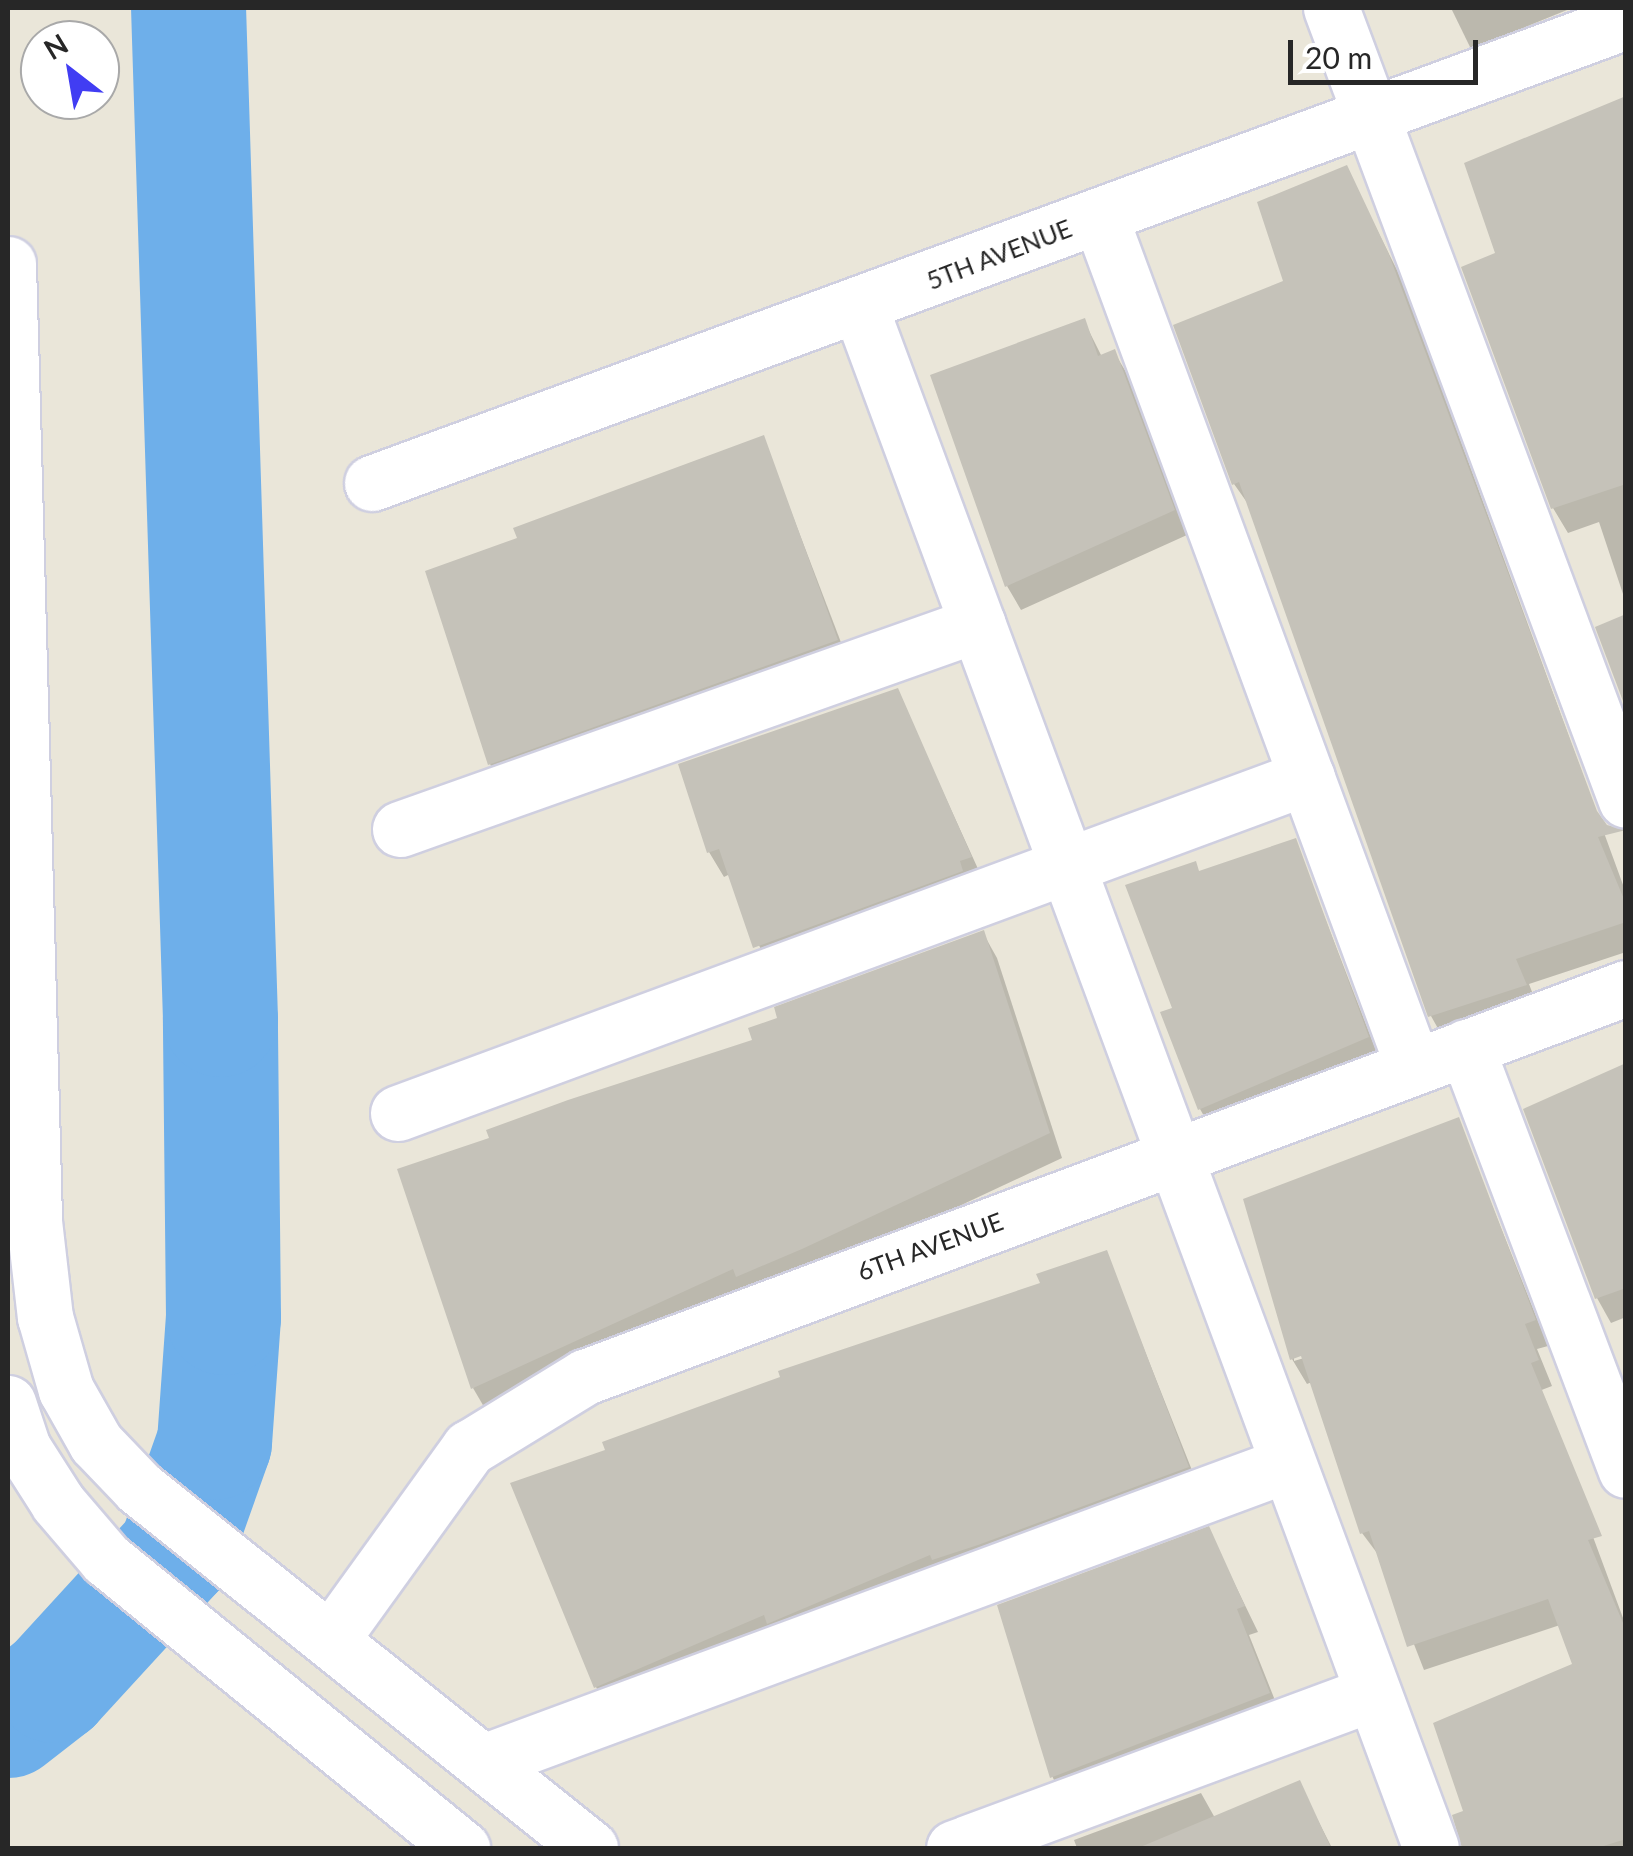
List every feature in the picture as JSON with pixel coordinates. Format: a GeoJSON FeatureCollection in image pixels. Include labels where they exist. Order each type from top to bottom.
{"type":"FeatureCollection","features":[{"type":"Feature","properties":{"kind":"street"},"geometry":{"type":"LineString","coordinates":[[1331,8],[1626,800]]}},
{"type":"Feature","properties":{"kind":"street","name":"5TH AVENUE"},"geometry":{"type":"LineString","coordinates":[[372,482],[860,306],[1626,21]]}},
{"type":"Feature","properties":{"kind":"street"},"geometry":{"type":"LineString","coordinates":[[1100,216],[1413,1066]]}},
{"type":"Feature","properties":{"kind":"street"},"geometry":{"type":"LineString","coordinates":[[8,264],[21,1222],[66,1390],[96,1443],[139,1488],[590,1848]]}},
{"type":"Feature","properties":{"kind":"street"},"geometry":{"type":"LineString","coordinates":[[860,306],[1431,1848]]}},
{"type":"Feature","properties":{"kind":"street"},"geometry":{"type":"LineString","coordinates":[[400,828],[978,624]]}},
{"type":"Feature","properties":{"kind":"street"},"geometry":{"type":"LineString","coordinates":[[398,1113],[1307,777]]}},
{"type":"Feature","properties":{"kind":"street","name":"6TH AVENUE"},"geometry":{"type":"LineString","coordinates":[[331,1639],[469,1448],[518,1414],[636,1357],[1626,988]]}},
{"type":"Feature","properties":{"kind":"street"},"geometry":{"type":"LineString","coordinates":[[1466,1047],[1626,1470]]}},
{"type":"Feature","properties":{"kind":"street"},"geometry":{"type":"LineString","coordinates":[[8,1403],[23,1448],[58,1503],[119,1572],[230,1666],[462,1848]]}},
{"type":"Feature","properties":{"kind":"street"},"geometry":{"type":"LineString","coordinates":[[483,1762],[1288,1464]]}},
{"type":"Feature","properties":{"kind":"street"},"geometry":{"type":"LineString","coordinates":[[954,1848],[1372,1694]]}},
{"type":"Feature","properties":{"kind":"building"},"geometry":{"type":"Polygon","coordinates":[[[1626,96],[1626,484],[1551,509],[1461,267],[1495,253],[1464,163],[1626,96]]]}},
{"type":"Feature","properties":{"kind":"building"},"geometry":{"type":"Polygon","coordinates":[[[1347,165],[1388,252],[1597,811],[1607,825],[1626,830],[1598,837],[1626,904],[1626,922],[1516,959],[1527,985],[1428,1017],[1239,482],[1232,485],[1173,325],[1283,281],[1257,202],[1347,165]]]}},
{"type":"Feature","properties":{"kind":"building"},"geometry":{"type":"Polygon","coordinates":[[[1085,318],[1098,356],[1115,349],[1175,510],[1005,587],[930,375],[1085,318]]]}},
{"type":"Feature","properties":{"kind":"building"},"geometry":{"type":"Polygon","coordinates":[[[764,435],[838,640],[488,765],[425,571],[517,538],[513,528],[764,435]]]}},
{"type":"Feature","properties":{"kind":"building"},"geometry":{"type":"Polygon","coordinates":[[[1626,614],[1626,709],[1595,627],[1626,614]]]}},
{"type":"Feature","properties":{"kind":"building"},"geometry":{"type":"Polygon","coordinates":[[[898,688],[972,857],[960,861],[963,871],[753,948],[719,849],[707,853],[678,764],[898,688]]]}},
{"type":"Feature","properties":{"kind":"building"},"geometry":{"type":"Polygon","coordinates":[[[1296,838],[1369,1037],[1198,1110],[1160,1012],[1172,1008],[1125,885],[1196,861],[1199,871],[1296,838]]]}},
{"type":"Feature","properties":{"kind":"building"},"geometry":{"type":"Polygon","coordinates":[[[984,930],[1050,1133],[802,1249],[736,1277],[733,1269],[471,1389],[397,1169],[489,1138],[486,1130],[568,1100],[752,1040],[748,1028],[777,1018],[774,1007],[984,930]]]}},
{"type":"Feature","properties":{"kind":"building"},"geometry":{"type":"Polygon","coordinates":[[[1626,1063],[1626,1288],[1595,1299],[1523,1109],[1626,1063]]]}},
{"type":"Feature","properties":{"kind":"building"},"geometry":{"type":"Polygon","coordinates":[[[1459,1117],[1536,1320],[1525,1324],[1539,1360],[1531,1363],[1602,1536],[1588,1540],[1626,1630],[1626,1839],[1597,1848],[1462,1848],[1452,1815],[1463,1811],[1433,1723],[1572,1664],[1548,1599],[1407,1647],[1369,1531],[1360,1534],[1301,1356],[1290,1360],[1243,1199],[1459,1117]]]}},
{"type":"Feature","properties":{"kind":"building"},"geometry":{"type":"Polygon","coordinates":[[[1107,1250],[1189,1467],[978,1545],[932,1560],[930,1555],[767,1624],[764,1615],[594,1688],[510,1483],[605,1450],[602,1442],[780,1377],[778,1371],[1040,1283],[1036,1274],[1107,1250]]]}},
{"type":"Feature","properties":{"kind":"building"},"geometry":{"type":"Polygon","coordinates":[[[1209,1526],[1245,1606],[1237,1609],[1270,1693],[1050,1778],[997,1605],[1209,1526]]]}},
{"type":"Feature","properties":{"kind":"building"},"geometry":{"type":"Polygon","coordinates":[[[1300,1780],[1331,1848],[1138,1848],[1300,1780]]]}},
{"type":"Feature","properties":{"kind":"waterway"},"geometry":{"type":"LineString","coordinates":[[8,1720],[53,1685],[175,1552],[214,1442],[223,1317],[220,1019],[188,8]]}}]}
